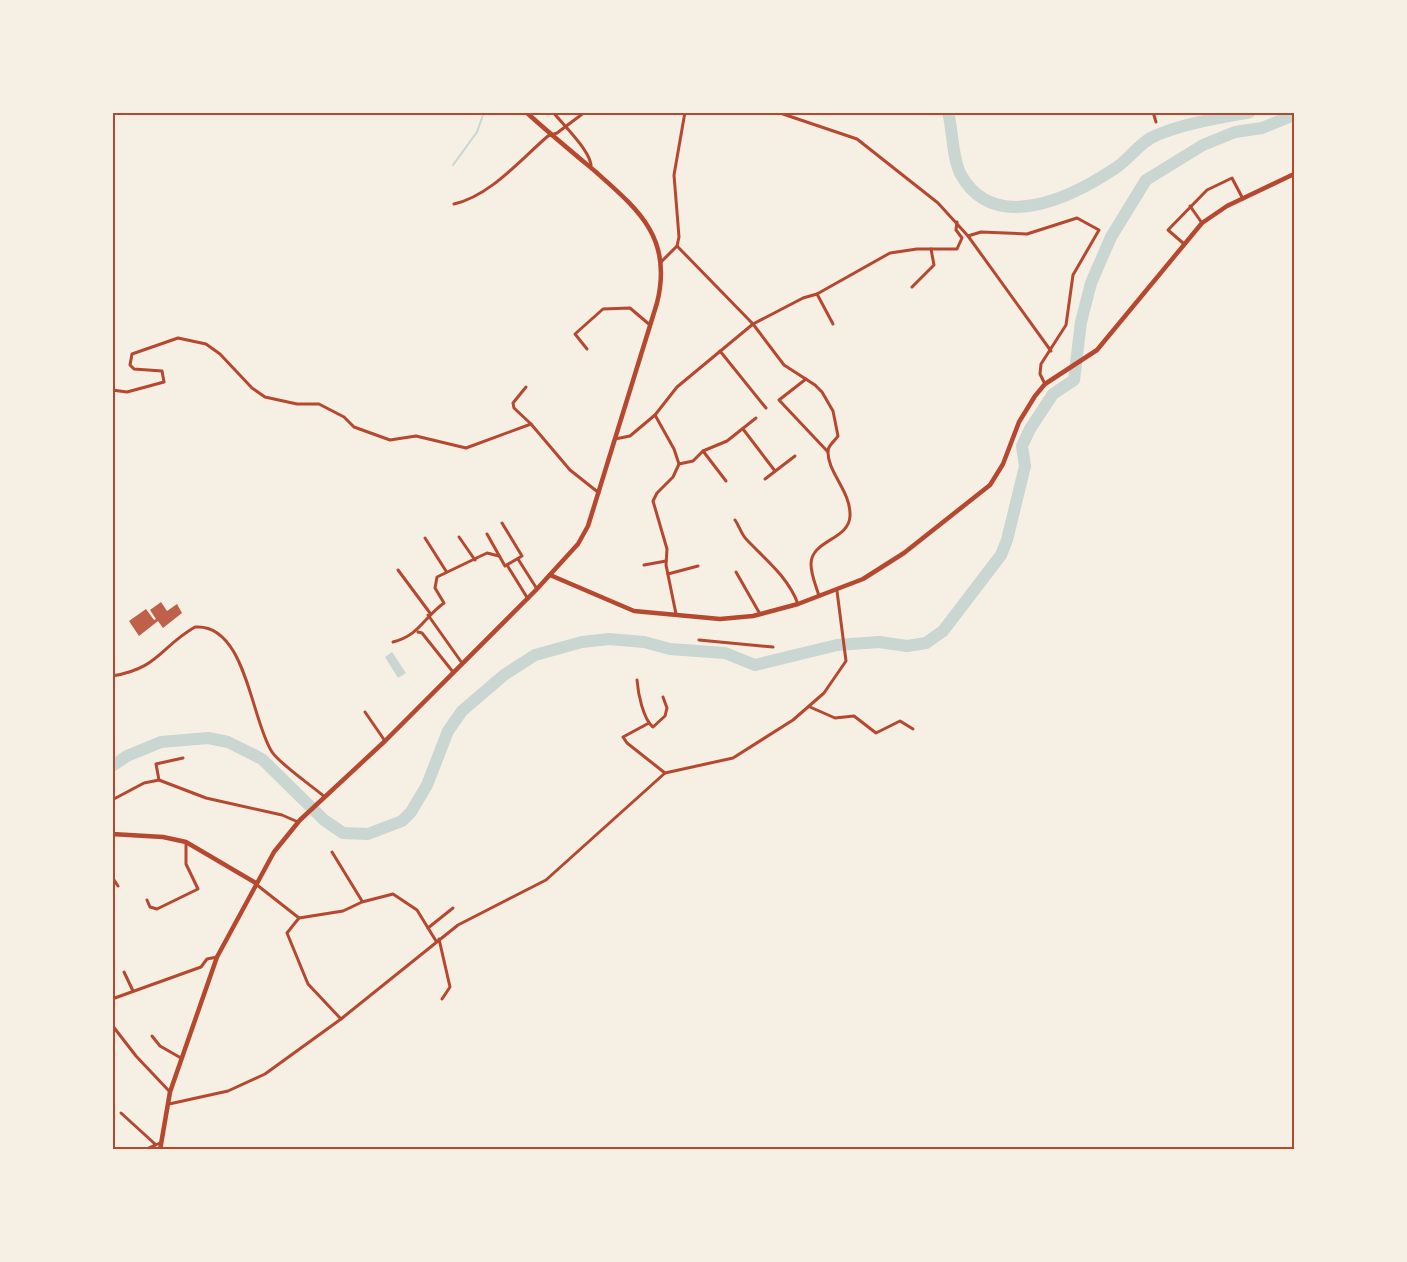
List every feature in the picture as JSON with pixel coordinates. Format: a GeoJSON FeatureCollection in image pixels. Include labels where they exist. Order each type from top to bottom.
{"type":"FeatureCollection","features":[{"type":"Feature","properties":{"kind":"main road"},"geometry":{"type":"LineString","coordinates":[[159,1149],[158,1144],[170,1092],[217,957],[255,883],[274,852],[299,821],[385,741],[528,599],[580,542],[599,493],[659,295],[661,262],[655,238],[635,207],[526,112]]}},
{"type":"Feature","properties":{"kind":"main road"},"geometry":{"type":"LineString","coordinates":[[550,575],[627,609],[654,615],[720,619],[760,614],[820,598],[883,567],[985,490],[1003,464],[1027,406],[1045,384],[1085,360],[1105,341],[1183,243],[1202,223],[1243,199],[1294,174]]}},
{"type":"Feature","properties":{"kind":"main road"},"geometry":{"type":"LineString","coordinates":[[112,834],[163,837],[186,842],[255,883]]}},
{"type":"Feature","properties":{"kind":"street"},"geometry":{"type":"LineString","coordinates":[[553,112],[589,158],[591,168]]}},
{"type":"Feature","properties":{"kind":"street"},"geometry":{"type":"LineString","coordinates":[[454,204],[468,201],[585,112]]}},
{"type":"Feature","properties":{"kind":"street"},"geometry":{"type":"LineString","coordinates":[[661,262],[677,246],[680,218],[674,175],[685,112]]}},
{"type":"Feature","properties":{"kind":"street"},"geometry":{"type":"LineString","coordinates":[[777,112],[857,139],[938,203],[968,236],[1051,351]]}},
{"type":"Feature","properties":{"kind":"street"},"geometry":{"type":"LineString","coordinates":[[1153,112],[1156,122]]}},
{"type":"Feature","properties":{"kind":"street"},"geometry":{"type":"LineString","coordinates":[[1183,243],[1168,230],[1207,190],[1232,178],[1243,199]]}},
{"type":"Feature","properties":{"kind":"street"},"geometry":{"type":"LineString","coordinates":[[1190,206],[1202,223]]}},
{"type":"Feature","properties":{"kind":"street"},"geometry":{"type":"LineString","coordinates":[[968,236],[981,232],[1027,234],[1077,218],[1099,230],[1073,275],[1066,325],[1040,369],[1045,384]]}},
{"type":"Feature","properties":{"kind":"street"},"geometry":{"type":"LineString","coordinates":[[615,439],[630,436],[655,415],[677,387],[753,324],[803,298],[817,294],[890,253],[957,249],[962,238],[956,230],[957,222]]}},
{"type":"Feature","properties":{"kind":"street"},"geometry":{"type":"LineString","coordinates":[[677,246],[753,324],[784,365],[822,392],[836,419],[838,436],[830,444],[828,453]]}},
{"type":"Feature","properties":{"kind":"street"},"geometry":{"type":"LineString","coordinates":[[912,287],[934,265],[931,249]]}},
{"type":"Feature","properties":{"kind":"street"},"geometry":{"type":"LineString","coordinates":[[817,294],[833,324]]}},
{"type":"Feature","properties":{"kind":"street"},"geometry":{"type":"LineString","coordinates":[[587,349],[574,334],[603,309],[630,308],[650,325]]}},
{"type":"Feature","properties":{"kind":"street"},"geometry":{"type":"LineString","coordinates":[[112,390],[127,392],[164,382],[162,371],[134,369],[130,358],[135,351],[178,338],[211,346],[252,388],[265,397],[297,404],[319,404],[344,417],[354,427],[390,440],[416,436],[466,447],[531,424]]}},
{"type":"Feature","properties":{"kind":"street"},"geometry":{"type":"LineString","coordinates":[[720,351],[766,408]]}},
{"type":"Feature","properties":{"kind":"street"},"geometry":{"type":"LineString","coordinates":[[806,379],[779,400],[828,453],[848,497],[850,518],[844,530],[816,550],[813,556],[811,564],[820,598]]}},
{"type":"Feature","properties":{"kind":"street"},"geometry":{"type":"LineString","coordinates":[[526,387],[513,403],[514,408],[531,424],[570,470],[599,493]]}},
{"type":"Feature","properties":{"kind":"street"},"geometry":{"type":"LineString","coordinates":[[655,415],[674,449],[679,464],[674,477],[657,493],[653,501],[662,524],[676,615]]}},
{"type":"Feature","properties":{"kind":"street"},"geometry":{"type":"LineString","coordinates":[[679,464],[693,461],[703,452],[727,441],[756,418]]}},
{"type":"Feature","properties":{"kind":"street"},"geometry":{"type":"LineString","coordinates":[[743,429],[776,471]]}},
{"type":"Feature","properties":{"kind":"street"},"geometry":{"type":"LineString","coordinates":[[703,452],[726,481]]}},
{"type":"Feature","properties":{"kind":"street"},"geometry":{"type":"LineString","coordinates":[[765,479],[795,456]]}},
{"type":"Feature","properties":{"kind":"street"},"geometry":{"type":"LineString","coordinates":[[735,520],[743,530],[745,539],[775,568],[798,604]]}},
{"type":"Feature","properties":{"kind":"street"},"geometry":{"type":"LineString","coordinates":[[502,523],[522,556],[507,565]]}},
{"type":"Feature","properties":{"kind":"street"},"geometry":{"type":"LineString","coordinates":[[487,534],[528,599]]}},
{"type":"Feature","properties":{"kind":"street"},"geometry":{"type":"LineString","coordinates":[[459,537],[475,560]]}},
{"type":"Feature","properties":{"kind":"street"},"geometry":{"type":"LineString","coordinates":[[425,538],[447,572]]}},
{"type":"Feature","properties":{"kind":"street"},"geometry":{"type":"LineString","coordinates":[[393,642],[408,638],[418,632],[429,614],[444,603],[435,588],[437,577],[488,553],[499,556]]}},
{"type":"Feature","properties":{"kind":"street"},"geometry":{"type":"LineString","coordinates":[[518,559],[537,589]]}},
{"type":"Feature","properties":{"kind":"street"},"geometry":{"type":"LineString","coordinates":[[644,565],[666,561]]}},
{"type":"Feature","properties":{"kind":"street"},"geometry":{"type":"LineString","coordinates":[[668,574],[698,567]]}},
{"type":"Feature","properties":{"kind":"street"},"geometry":{"type":"LineString","coordinates":[[398,570],[462,663]]}},
{"type":"Feature","properties":{"kind":"street"},"geometry":{"type":"LineString","coordinates":[[736,572],[760,614]]}},
{"type":"Feature","properties":{"kind":"street"},"geometry":{"type":"LineString","coordinates":[[167,1104],[184,1103],[251,1082],[341,1019],[458,925],[546,880],[665,773],[740,755],[810,707],[843,668],[845,652],[837,591]]}},
{"type":"Feature","properties":{"kind":"street"},"geometry":{"type":"LineString","coordinates":[[112,676],[133,673],[158,658],[195,627],[217,632],[223,636],[237,661],[272,753],[323,798]]}},
{"type":"Feature","properties":{"kind":"street"},"geometry":{"type":"LineString","coordinates":[[418,632],[422,633],[453,672]]}},
{"type":"Feature","properties":{"kind":"street"},"geometry":{"type":"LineString","coordinates":[[699,640],[773,647]]}},
{"type":"Feature","properties":{"kind":"street"},"geometry":{"type":"LineString","coordinates":[[637,680],[638,693],[649,723],[653,726],[665,716],[667,708],[663,697]]}},
{"type":"Feature","properties":{"kind":"street"},"geometry":{"type":"LineString","coordinates":[[810,707],[835,718],[854,716],[876,733],[900,721],[913,729]]}},
{"type":"Feature","properties":{"kind":"street"},"geometry":{"type":"LineString","coordinates":[[365,712],[385,741]]}},
{"type":"Feature","properties":{"kind":"street"},"geometry":{"type":"LineString","coordinates":[[649,723],[623,737],[665,773]]}},
{"type":"Feature","properties":{"kind":"street"},"geometry":{"type":"LineString","coordinates":[[159,780],[156,764],[183,758]]}},
{"type":"Feature","properties":{"kind":"street"},"geometry":{"type":"LineString","coordinates":[[112,800],[144,783],[159,780],[206,798],[299,821]]}},
{"type":"Feature","properties":{"kind":"street"},"geometry":{"type":"LineString","coordinates":[[147,900],[150,907],[157,909],[198,890],[186,864],[186,842]]}},
{"type":"Feature","properties":{"kind":"street"},"geometry":{"type":"LineString","coordinates":[[332,852],[362,902]]}},
{"type":"Feature","properties":{"kind":"street"},"geometry":{"type":"LineString","coordinates":[[112,877],[118,886]]}},
{"type":"Feature","properties":{"kind":"street"},"geometry":{"type":"LineString","coordinates":[[255,883],[299,918]]}},
{"type":"Feature","properties":{"kind":"street"},"geometry":{"type":"LineString","coordinates":[[341,1019],[308,984],[287,933],[299,918],[343,911],[362,902],[393,894],[417,910],[437,940],[450,987],[442,999]]}},
{"type":"Feature","properties":{"kind":"street"},"geometry":{"type":"LineString","coordinates":[[428,928],[453,908]]}},
{"type":"Feature","properties":{"kind":"street"},"geometry":{"type":"LineString","coordinates":[[112,999],[201,967],[207,959],[217,957]]}},
{"type":"Feature","properties":{"kind":"street"},"geometry":{"type":"LineString","coordinates":[[124,972],[133,991]]}},
{"type":"Feature","properties":{"kind":"street"},"geometry":{"type":"LineString","coordinates":[[112,1025],[136,1056],[170,1092]]}},
{"type":"Feature","properties":{"kind":"street"},"geometry":{"type":"LineString","coordinates":[[152,1036],[160,1046],[182,1058]]}},
{"type":"Feature","properties":{"kind":"street"},"geometry":{"type":"LineString","coordinates":[[121,1113],[158,1144]]}},
{"type":"Feature","properties":{"kind":"street"},"geometry":{"type":"LineString","coordinates":[[144,1149],[158,1144]]}},
{"type":"Feature","properties":{"kind":"street"},"geometry":{"type":"LineString","coordinates":[[152,1149],[158,1144]]}},
{"type":"Feature","properties":{"kind":"shaded area"},"geometry":{"type":"Polygon","coordinates":[[[392,652],[406,673],[398,678],[385,657],[392,652]]]}},
{"type":"Feature","properties":{"kind":"building"},"geometry":{"type":"Polygon","coordinates":[[[161,602],[167,611],[177,604],[182,613],[163,628],[158,621],[139,636],[129,621],[146,609],[154,620],[156,619],[150,610],[161,602]]]}},
{"type":"Feature","properties":{"kind":"waterway"},"geometry":{"type":"LineString","coordinates":[[453,165],[477,132],[484,112]]}},
{"type":"Feature","properties":{"kind":"waterway"},"geometry":{"type":"LineString","coordinates":[[948,112],[956,161],[961,175],[976,193],[993,203],[1013,207],[1034,205],[1077,190],[1114,169],[1145,142],[1157,135],[1191,124],[1250,112]]}},
{"type":"Feature","properties":{"kind":"waterway"},"geometry":{"type":"LineString","coordinates":[[112,766],[127,756],[161,742],[208,738],[228,742],[262,759],[324,820],[343,833],[368,834],[402,821],[411,812],[427,785],[448,731],[462,711],[504,675],[535,655],[582,642],[609,639],[644,642],[670,649],[725,653],[755,665],[837,645],[879,642],[907,646],[926,643],[943,631],[1001,555],[1007,540],[1025,466],[1022,446],[1030,429],[1053,394],[1074,380],[1081,322],[1091,283],[1111,237],[1146,180],[1203,145],[1235,132],[1262,128],[1294,115]]}}]}
